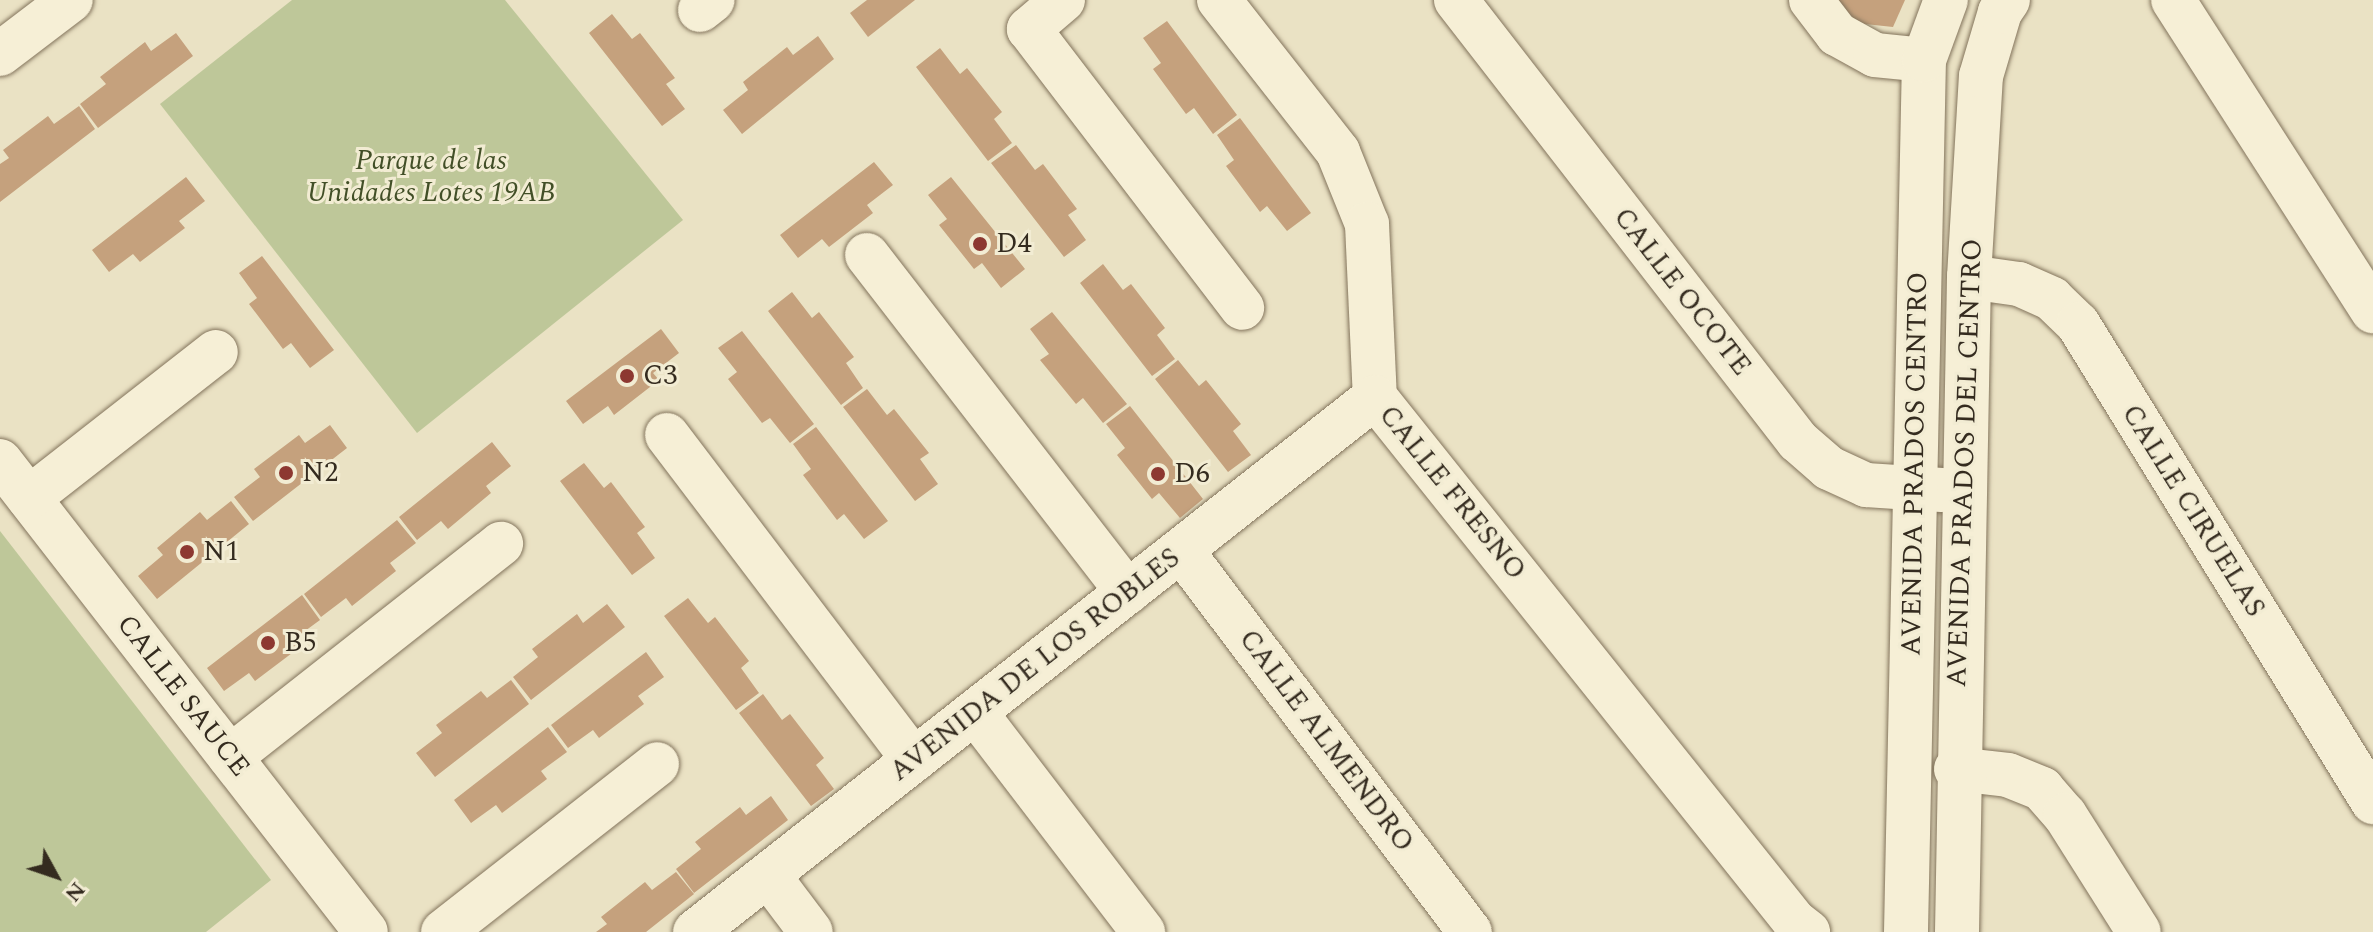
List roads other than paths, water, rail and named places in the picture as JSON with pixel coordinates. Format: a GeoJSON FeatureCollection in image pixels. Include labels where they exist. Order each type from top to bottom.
{"type":"FeatureCollection","features":[{"type":"Feature","properties":{"kind":"street"},"geometry":{"type":"LineString","coordinates":[[0,54],[71,0]]}},
{"type":"Feature","properties":{"kind":"street"},"geometry":{"type":"LineString","coordinates":[[1063,0],[1029,29],[1242,308]]}},
{"type":"Feature","properties":{"kind":"street","name":"CALLE FRESNO"},"geometry":{"type":"LineString","coordinates":[[1219,0],[1338,152],[1367,224],[1375,397],[1794,921],[1808,932]]}},
{"type":"Feature","properties":{"kind":"street","name":"CALLE OCOTE"},"geometry":{"type":"LineString","coordinates":[[1456,0],[1798,441],[1829,468],[1866,485],[1913,491],[1964,489]]}},
{"type":"Feature","properties":{"kind":"street"},"geometry":{"type":"LineString","coordinates":[[1811,0],[1837,34],[1875,55],[1924,60]]}},
{"type":"Feature","properties":{"kind":"street","name":"AVENIDA PRADOS CENTRO"},"geometry":{"type":"LineString","coordinates":[[1906,932],[1924,60],[1946,0]]}},
{"type":"Feature","properties":{"kind":"street","name":"AVENIDA PRADOS DEL CENTRO"},"geometry":{"type":"LineString","coordinates":[[1957,932],[1956,769],[1969,277],[1981,76],[2000,12],[2008,0]]}},
{"type":"Feature","properties":{"kind":"street"},"geometry":{"type":"LineString","coordinates":[[2173,0],[2373,311]]}},
{"type":"Feature","properties":{"kind":"street"},"geometry":{"type":"LineString","coordinates":[[867,255],[1127,592]]}},
{"type":"Feature","properties":{"kind":"street","name":"CALLE CIRUELAS"},"geometry":{"type":"LineString","coordinates":[[1969,277],[2019,284],[2052,299],[2078,324],[2373,802]]}},
{"type":"Feature","properties":{"kind":"street"},"geometry":{"type":"LineString","coordinates":[[29,498],[216,352]]}},
{"type":"Feature","properties":{"kind":"street","name":"AVENIDA DE LOS ROBLES"},"geometry":{"type":"LineString","coordinates":[[695,932],[1375,397]]}},
{"type":"Feature","properties":{"kind":"street"},"geometry":{"type":"LineString","coordinates":[[667,435],[914,760]]}},
{"type":"Feature","properties":{"kind":"street","name":"CALLE SAUCE"},"geometry":{"type":"LineString","coordinates":[[0,461],[366,932]]}},
{"type":"Feature","properties":{"kind":"street"},"geometry":{"type":"LineString","coordinates":[[230,757],[501,544]]}},
{"type":"Feature","properties":{"kind":"street","name":"CALLE ALMENDRO"},"geometry":{"type":"LineString","coordinates":[[1181,550],[1470,932]]}},
{"type":"Feature","properties":{"kind":"street"},"geometry":{"type":"LineString","coordinates":[[975,712],[1143,932]]}},
{"type":"Feature","properties":{"kind":"street"},"geometry":{"type":"LineString","coordinates":[[443,932],[657,764]]}},
{"type":"Feature","properties":{"kind":"street"},"geometry":{"type":"LineString","coordinates":[[1956,769],[2008,775],[2042,789],[2065,815],[2139,932]]}},
{"type":"Feature","properties":{"kind":"street"},"geometry":{"type":"LineString","coordinates":[[768,875],[811,932]]}},
{"type":"Feature","properties":{"kind":"place","name":"D4"},"geometry":{"type":"Point","coordinates":[980,244]}},
{"type":"Feature","properties":{"kind":"place","name":"C3"},"geometry":{"type":"Point","coordinates":[627,376]}},
{"type":"Feature","properties":{"kind":"place","name":"N2"},"geometry":{"type":"Point","coordinates":[286,473]}},
{"type":"Feature","properties":{"kind":"place","name":"D6"},"geometry":{"type":"Point","coordinates":[1158,474]}},
{"type":"Feature","properties":{"kind":"place","name":"N1"},"geometry":{"type":"Point","coordinates":[187,552]}},
{"type":"Feature","properties":{"kind":"place","name":"B5"},"geometry":{"type":"Point","coordinates":[268,643]}},
{"type":"Feature","properties":{"kind":"park label","name":"Parque de las Unidades Lotes 19AB"},"geometry":{"type":"Point","coordinates":[431,177]}}]}
